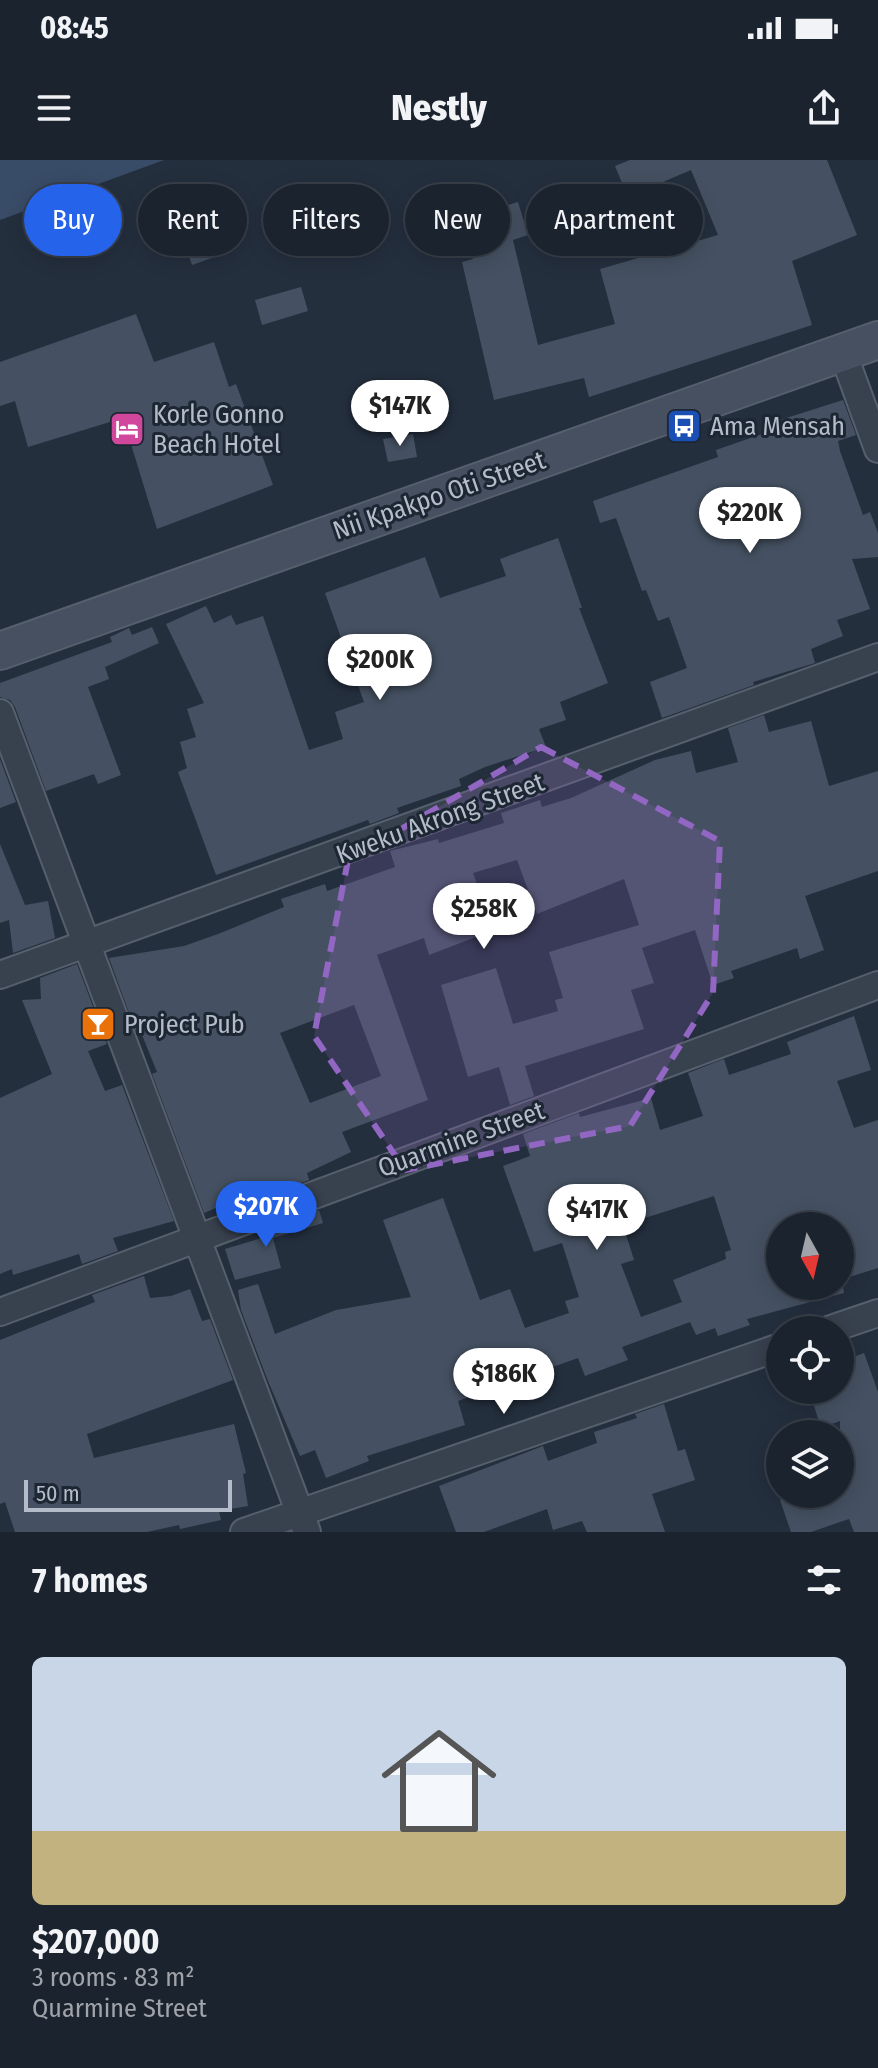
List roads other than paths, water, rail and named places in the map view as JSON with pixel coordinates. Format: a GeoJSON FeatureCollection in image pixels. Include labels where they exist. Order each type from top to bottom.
{"type":"FeatureCollection","features":[{"type":"Feature","properties":{"kind":"main road","name":"Nii Kpakpo Oti Street"},"geometry":{"type":"LineString","coordinates":[[0,651],[878,340]]}},
{"type":"Feature","properties":{"kind":"street"},"geometry":{"type":"LineString","coordinates":[[843,353],[878,449]]}},
{"type":"Feature","properties":{"kind":"street","name":"Kweku Akrong Street"},"geometry":{"type":"LineString","coordinates":[[0,975],[878,657]]}},
{"type":"Feature","properties":{"kind":"street"},"geometry":{"type":"LineString","coordinates":[[0,713],[304,1522]]}},
{"type":"Feature","properties":{"kind":"street","name":"Quarmine Street"},"geometry":{"type":"LineString","coordinates":[[0,1312],[878,985]]}},
{"type":"Feature","properties":{"kind":"street"},"geometry":{"type":"LineString","coordinates":[[854,1321],[878,1313]]}},
{"type":"Feature","properties":{"kind":"street"},"geometry":{"type":"LineString","coordinates":[[244,1532],[304,1522],[766,1352]]}},
{"type":"Feature","properties":{"kind":"water"},"geometry":{"type":"Polygon","coordinates":[[[0,160],[164,160],[98,184],[24,184],[24,211],[0,220],[0,160]]]}},
{"type":"Feature","properties":{"kind":"place","name":"Ama Mensah"},"geometry":{"type":"Point","coordinates":[684,426]}},
{"type":"Feature","properties":{"kind":"place","name":"Korle Gonno Beach Hotel"},"geometry":{"type":"Point","coordinates":[127,429]}},
{"type":"Feature","properties":{"kind":"place","name":"Project Pub"},"geometry":{"type":"Point","coordinates":[98,1024]}}]}
